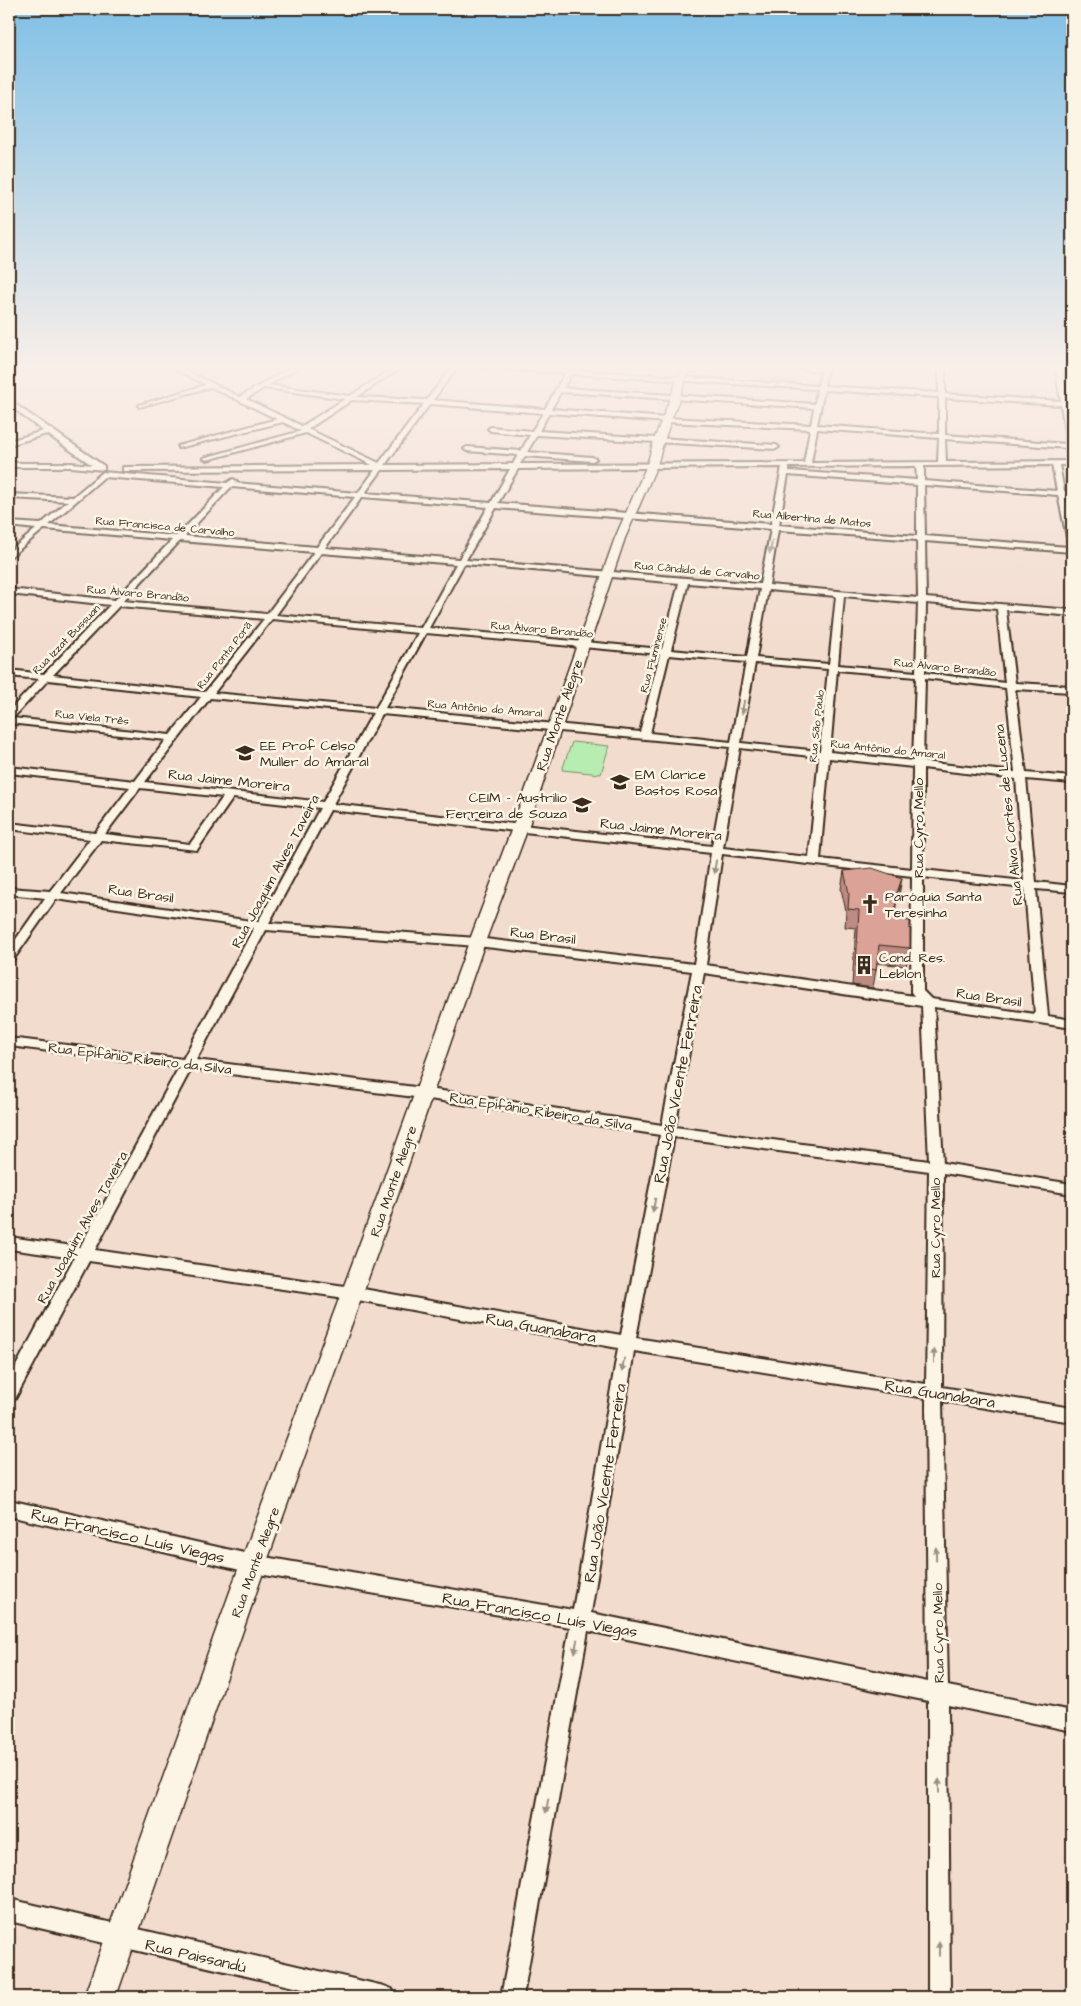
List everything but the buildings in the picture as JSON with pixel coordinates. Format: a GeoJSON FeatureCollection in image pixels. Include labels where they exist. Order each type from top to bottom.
{"type":"FeatureCollection","features":[{"type":"Feature","properties":{"kind":"street"},"geometry":{"type":"LineString","coordinates":[[84,459],[101,471]]}},
{"type":"Feature","properties":{"kind":"street"},"geometry":{"type":"LineString","coordinates":[[365,459],[381,466]]}},
{"type":"Feature","properties":{"kind":"street","name":"Rua Ponta Porã"},"geometry":{"type":"LineString","coordinates":[[9,957],[53,895],[320,550],[387,459]]}},
{"type":"Feature","properties":{"kind":"street","name":"Rua Joaquim Alves Taveira"},"geometry":{"type":"LineString","coordinates":[[9,1394],[327,806],[493,504],[520,459]]}},
{"type":"Feature","properties":{"kind":"street"},"geometry":{"type":"LineString","coordinates":[[583,459],[653,464],[786,469],[921,483],[1072,494]]}},
{"type":"Feature","properties":{"kind":"street","name":"Rua Monte Alegre"},"geometry":{"type":"LineString","coordinates":[[100,1997],[476,942],[520,828],[610,573],[620,538],[654,459]]}},
{"type":"Feature","properties":{"kind":"street"},"geometry":{"type":"LineString","coordinates":[[807,464],[808,459]]}},
{"type":"Feature","properties":{"kind":"street"},"geometry":{"type":"LineString","coordinates":[[942,459],[942,464]]}},
{"type":"Feature","properties":{"kind":"street"},"geometry":{"type":"LineString","coordinates":[[1055,463],[1072,548]]}},
{"type":"Feature","properties":{"kind":"street"},"geometry":{"type":"LineString","coordinates":[[786,469],[807,464],[1072,463]]}},
{"type":"Feature","properties":{"kind":"street"},"geometry":{"type":"LineString","coordinates":[[9,471],[381,466],[515,468],[653,464]]}},
{"type":"Feature","properties":{"kind":"street","name":"Rua Cyro Mello"},"geometry":{"type":"LineString","coordinates":[[920,464],[922,601],[918,765],[917,992],[928,1003],[936,1167],[934,1392],[938,1694],[939,1997]]}},
{"type":"Feature","properties":{"kind":"street"},"geometry":{"type":"LineString","coordinates":[[9,465],[64,465],[101,471]]}},
{"type":"Feature","properties":{"kind":"street","name":"Rua Izzat Bussuan"},"geometry":{"type":"LineString","coordinates":[[9,716],[179,539],[242,469]]}},
{"type":"Feature","properties":{"kind":"street","name":"Rua João Vicente Ferreira"},"geometry":{"type":"LineString","coordinates":[[512,1997],[581,1620],[627,1343],[699,968],[717,850],[786,469]]}},
{"type":"Feature","properties":{"kind":"street"},"geometry":{"type":"LineString","coordinates":[[9,556],[75,499],[101,471]]}},
{"type":"Feature","properties":{"kind":"street","name":"Rua Albertina de Matos"},"geometry":{"type":"LineString","coordinates":[[101,471],[230,484],[920,538],[1072,548]]}},
{"type":"Feature","properties":{"kind":"street"},"geometry":{"type":"LineString","coordinates":[[9,496],[75,499]]}},
{"type":"Feature","properties":{"kind":"street","name":"Rua Francisca de Carvalho"},"geometry":{"type":"LineString","coordinates":[[9,524],[320,550]]}},
{"type":"Feature","properties":{"kind":"street","name":"Rua Cândido de Carvalho"},"geometry":{"type":"LineString","coordinates":[[320,550],[1072,613]]}},
{"type":"Feature","properties":{"kind":"street","name":"Rua Fluminense"},"geometry":{"type":"LineString","coordinates":[[644,735],[664,652],[684,581]]}},
{"type":"Feature","properties":{"kind":"street","name":"Rua Álvaro Brandão"},"geometry":{"type":"LineString","coordinates":[[9,591],[118,603],[270,615],[920,675],[1010,686],[1072,689]]}},
{"type":"Feature","properties":{"kind":"street","name":"Rua São Paulo"},"geometry":{"type":"LineString","coordinates":[[814,860],[840,595]]}},
{"type":"Feature","properties":{"kind":"street","name":"Rua Aliva Cortes de Lucena"},"geometry":{"type":"LineString","coordinates":[[1001,607],[1021,776],[1042,1020]]}},
{"type":"Feature","properties":{"kind":"street","name":"Rua Antônio do Amaral"},"geometry":{"type":"LineString","coordinates":[[9,673],[208,695],[644,735],[825,756],[1072,780]]}},
{"type":"Feature","properties":{"kind":"street","name":"Rua Viela Três"},"geometry":{"type":"LineString","coordinates":[[9,720],[173,738]]}},
{"type":"Feature","properties":{"kind":"street","name":"Rua Jaime Moreira"},"geometry":{"type":"LineString","coordinates":[[9,770],[1072,889]]}},
{"type":"Feature","properties":{"kind":"street"},"geometry":{"type":"LineString","coordinates":[[9,826],[193,848],[230,795]]}},
{"type":"Feature","properties":{"kind":"street","name":"Rua Brasil"},"geometry":{"type":"LineString","coordinates":[[9,891],[53,895],[262,926],[476,942],[699,968],[1072,1024]]}},
{"type":"Feature","properties":{"kind":"street","name":"Rua Epifânio Ribeiro da Silva"},"geometry":{"type":"LineString","coordinates":[[9,1042],[423,1093],[668,1131],[936,1167],[1072,1189]]}},
{"type":"Feature","properties":{"kind":"street","name":"Rua Guanabara"},"geometry":{"type":"LineString","coordinates":[[9,1242],[352,1293],[627,1343],[1072,1415]]}},
{"type":"Feature","properties":{"kind":"street","name":"Rua Francisco Luís Viegas"},"geometry":{"type":"LineString","coordinates":[[9,1508],[253,1564],[581,1620],[1072,1721]]}},
{"type":"Feature","properties":{"kind":"street","name":"Rua Paissandú"},"geometry":{"type":"LineString","coordinates":[[9,1910],[122,1938],[384,1997]]}},
{"type":"Feature","properties":{"kind":"green space"},"geometry":{"type":"Polygon","coordinates":[[[572,742],[609,746],[601,774],[562,770],[572,742]]]}},
{"type":"Feature","properties":{"kind":"place","name":"EE Prof Celso Muller do Amaral"},"geometry":{"type":"Point","coordinates":[245,753]}},
{"type":"Feature","properties":{"kind":"place","name":"EM Clarice Bastos Rosa"},"geometry":{"type":"Point","coordinates":[620,782]}},
{"type":"Feature","properties":{"kind":"place","name":"CEIM - Austrilio Ferreira de Souza"},"geometry":{"type":"Point","coordinates":[582,805]}},
{"type":"Feature","properties":{"kind":"place","name":"Paróquia Santa Teresinha"},"geometry":{"type":"Point","coordinates":[870,904]}},
{"type":"Feature","properties":{"kind":"place","name":"Cond. Res. Leblon"},"geometry":{"type":"Point","coordinates":[864,965]}}]}
